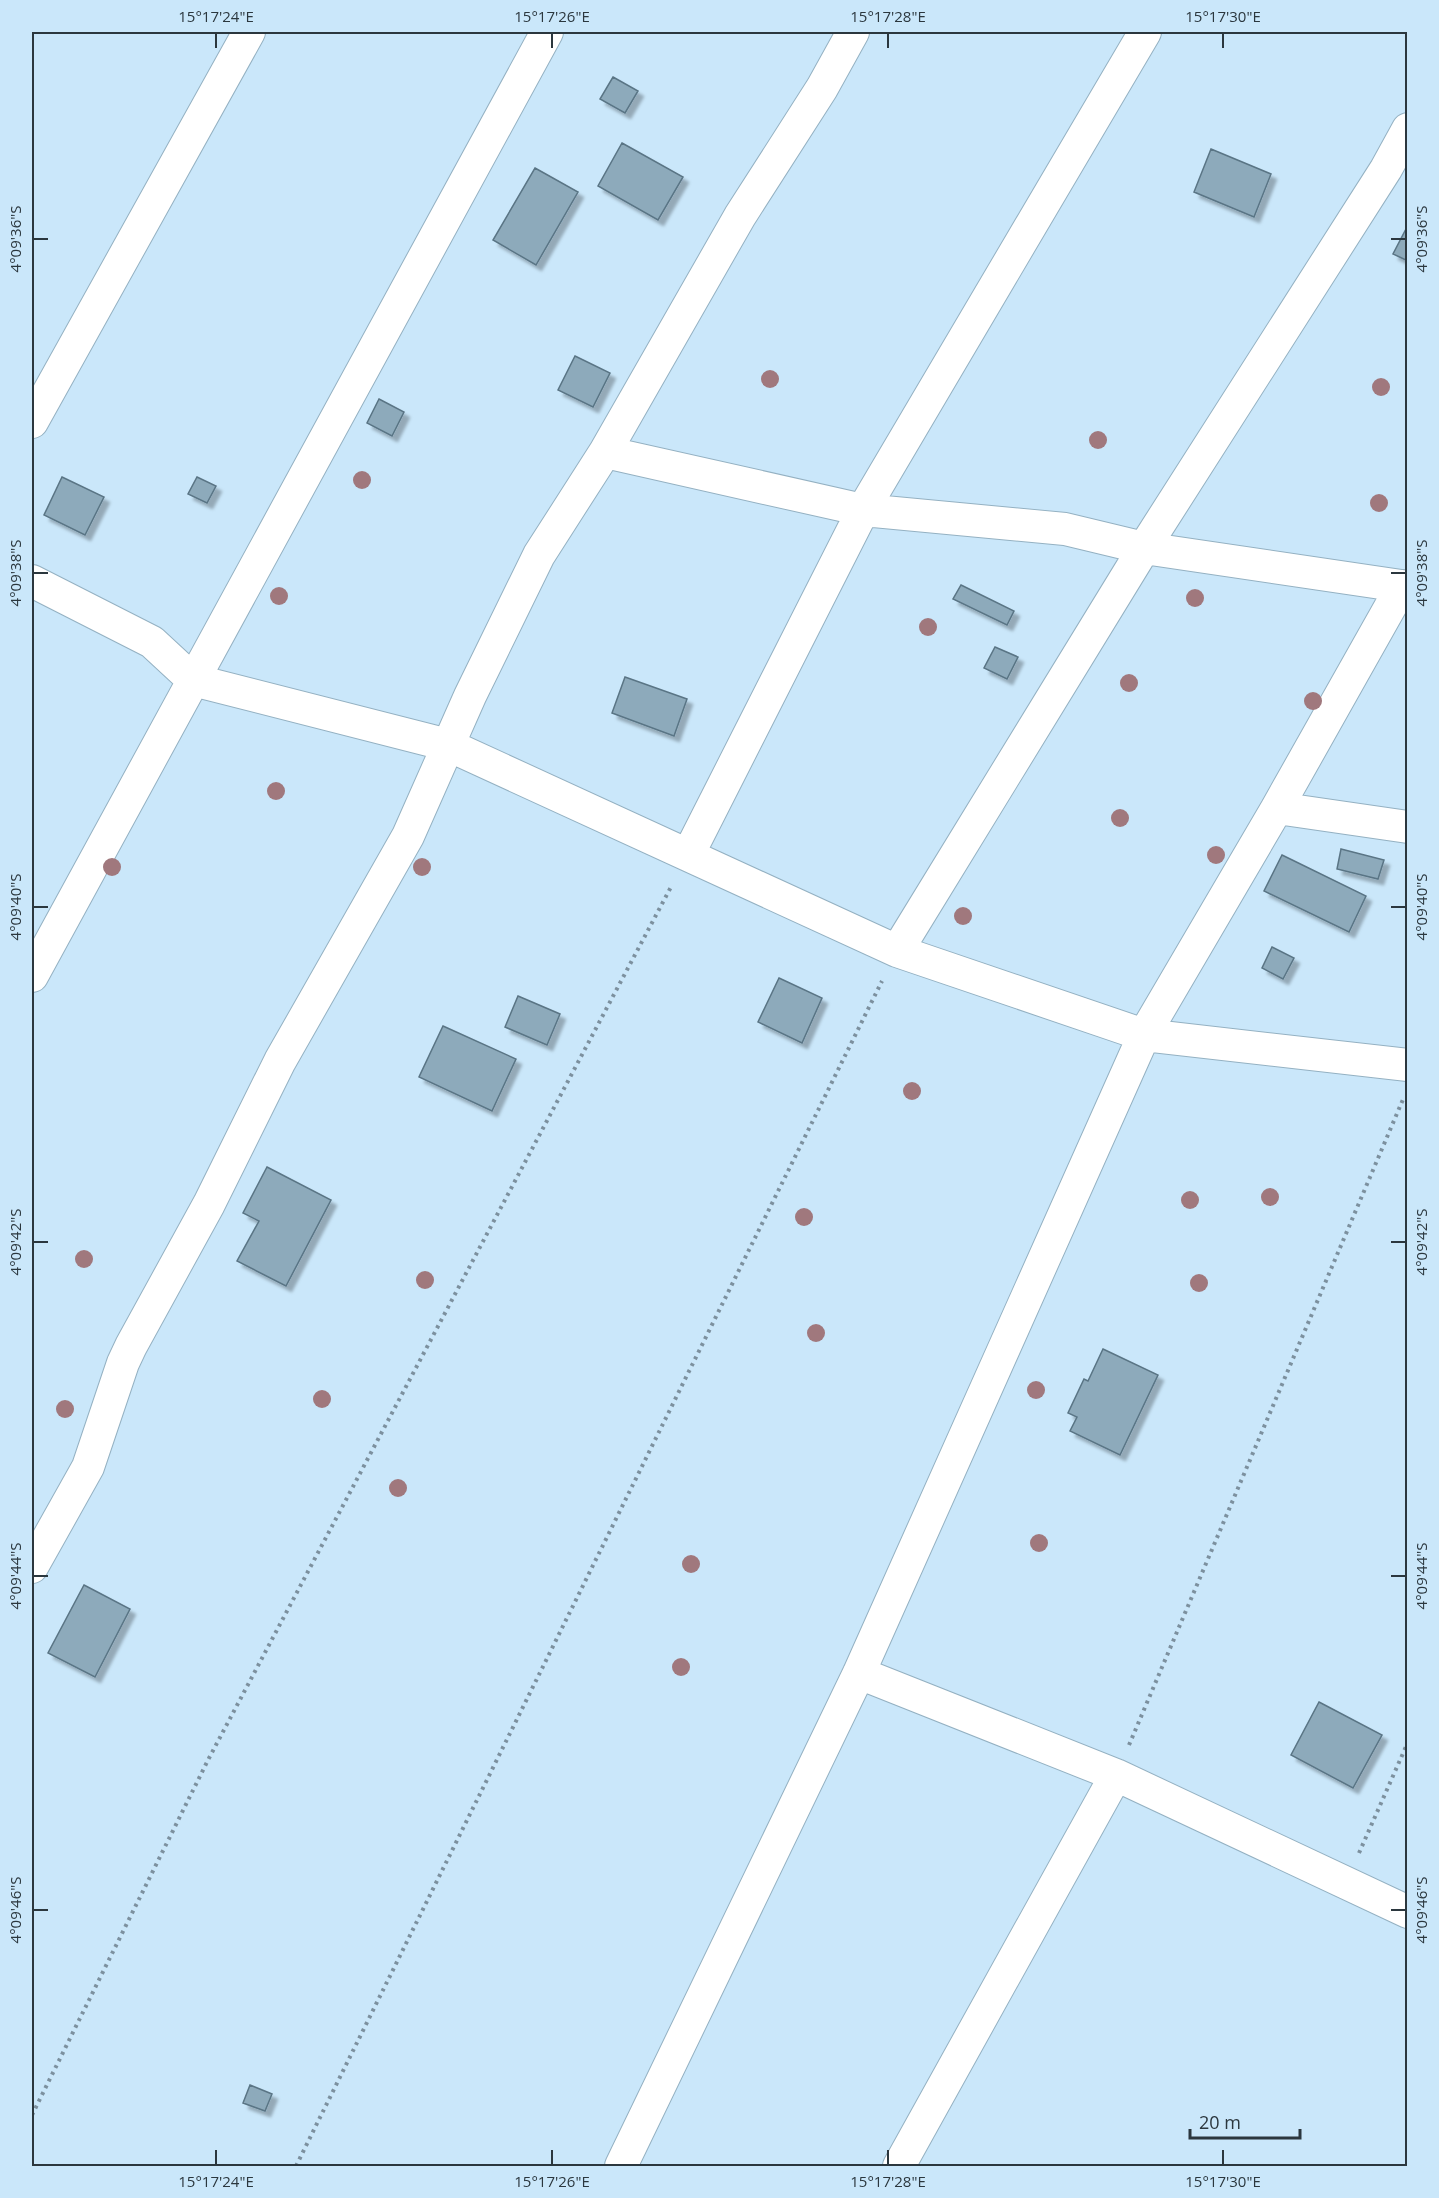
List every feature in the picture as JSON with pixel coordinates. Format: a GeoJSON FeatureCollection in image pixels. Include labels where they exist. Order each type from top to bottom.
{"type":"FeatureCollection","features":[{"type":"Feature","properties":{"kind":"street"},"geometry":{"type":"LineString","coordinates":[[32,422],[249,32]]}},
{"type":"Feature","properties":{"kind":"street"},"geometry":{"type":"LineString","coordinates":[[32,976],[547,32]]}},
{"type":"Feature","properties":{"kind":"street"},"geometry":{"type":"LineString","coordinates":[[32,1567],[88,1467],[123,1363],[131,1346],[209,1204],[280,1061],[408,836],[470,696],[539,555],[605,452],[740,216],[827,80],[853,32]]}},
{"type":"Feature","properties":{"kind":"street"},"geometry":{"type":"LineString","coordinates":[[688,855],[863,510],[1144,32]]}},
{"type":"Feature","properties":{"kind":"street"},"geometry":{"type":"LineString","coordinates":[[897,951],[1144,548],[1386,169],[1407,129]]}},
{"type":"Feature","properties":{"kind":"street"},"geometry":{"type":"LineString","coordinates":[[605,452],[863,510],[1065,529],[1144,548],[1405,586],[1144,1035],[859,1673],[621,2166]]}},
{"type":"Feature","properties":{"kind":"street"},"geometry":{"type":"LineString","coordinates":[[32,581],[152,642],[193,680],[448,745],[897,951],[1144,1035],[1407,1065]]}},
{"type":"Feature","properties":{"kind":"street"},"geometry":{"type":"LineString","coordinates":[[1277,808],[1407,827]]}},
{"type":"Feature","properties":{"kind":"street"},"geometry":{"type":"LineString","coordinates":[[859,1673],[1116,1776],[1407,1912]]}},
{"type":"Feature","properties":{"kind":"street"},"geometry":{"type":"LineString","coordinates":[[899,2166],[1116,1776]]}},
{"type":"Feature","properties":{"kind":"path"},"geometry":{"type":"LineString","coordinates":[[32,2115],[208,1760],[688,855]]}},
{"type":"Feature","properties":{"kind":"path"},"geometry":{"type":"LineString","coordinates":[[296,2166],[897,951]]}},
{"type":"Feature","properties":{"kind":"path"},"geometry":{"type":"LineString","coordinates":[[1116,1776],[1407,1088]]}},
{"type":"Feature","properties":{"kind":"path"},"geometry":{"type":"LineString","coordinates":[[1345,1884],[1407,1742]]}},
{"type":"Feature","properties":{"kind":"building"},"geometry":{"type":"Polygon","coordinates":[[[613,77],[638,91],[625,113],[600,99],[613,77]]]}},
{"type":"Feature","properties":{"kind":"building"},"geometry":{"type":"Polygon","coordinates":[[[622,143],[683,177],[658,220],[598,186],[622,143]]]}},
{"type":"Feature","properties":{"kind":"building"},"geometry":{"type":"Polygon","coordinates":[[[1211,149],[1271,174],[1254,217],[1194,192],[1211,149]]]}},
{"type":"Feature","properties":{"kind":"building"},"geometry":{"type":"Polygon","coordinates":[[[535,168],[578,192],[536,265],[493,240],[535,168]]]}},
{"type":"Feature","properties":{"kind":"building"},"geometry":{"type":"Polygon","coordinates":[[[1408,225],[1408,261],[1393,254],[1408,225]]]}},
{"type":"Feature","properties":{"kind":"building"},"geometry":{"type":"Polygon","coordinates":[[[575,356],[610,373],[593,407],[558,390],[575,356]]]}},
{"type":"Feature","properties":{"kind":"building"},"geometry":{"type":"Polygon","coordinates":[[[379,399],[404,412],[392,436],[367,423],[379,399]]]}},
{"type":"Feature","properties":{"kind":"building"},"geometry":{"type":"Polygon","coordinates":[[[62,477],[104,497],[85,535],[44,515],[62,477]]]}},
{"type":"Feature","properties":{"kind":"building"},"geometry":{"type":"Polygon","coordinates":[[[197,477],[216,486],[207,503],[188,494],[197,477]]]}},
{"type":"Feature","properties":{"kind":"building"},"geometry":{"type":"Polygon","coordinates":[[[961,585],[1014,611],[1007,625],[953,599],[961,585]]]}},
{"type":"Feature","properties":{"kind":"building"},"geometry":{"type":"Polygon","coordinates":[[[995,647],[1018,657],[1007,679],[984,668],[995,647]]]}},
{"type":"Feature","properties":{"kind":"building"},"geometry":{"type":"Polygon","coordinates":[[[625,677],[687,699],[674,736],[612,713],[625,677]]]}},
{"type":"Feature","properties":{"kind":"building"},"geometry":{"type":"Polygon","coordinates":[[[1341,849],[1384,860],[1378,879],[1337,869],[1341,849]]]}},
{"type":"Feature","properties":{"kind":"building"},"geometry":{"type":"Polygon","coordinates":[[[1282,855],[1366,896],[1349,932],[1264,891],[1282,855]]]}},
{"type":"Feature","properties":{"kind":"building"},"geometry":{"type":"Polygon","coordinates":[[[1272,947],[1294,958],[1283,979],[1262,968],[1272,947]]]}},
{"type":"Feature","properties":{"kind":"building"},"geometry":{"type":"Polygon","coordinates":[[[779,978],[822,998],[802,1043],[758,1022],[779,978]]]}},
{"type":"Feature","properties":{"kind":"building"},"geometry":{"type":"Polygon","coordinates":[[[518,996],[560,1014],[547,1045],[505,1027],[518,996]]]}},
{"type":"Feature","properties":{"kind":"building"},"geometry":{"type":"Polygon","coordinates":[[[443,1026],[516,1059],[492,1111],[419,1077],[443,1026]]]}},
{"type":"Feature","properties":{"kind":"building"},"geometry":{"type":"Polygon","coordinates":[[[267,1167],[331,1200],[286,1286],[237,1261],[259,1221],[243,1213],[267,1167]]]}},
{"type":"Feature","properties":{"kind":"building"},"geometry":{"type":"Polygon","coordinates":[[[1103,1349],[1158,1375],[1120,1455],[1070,1431],[1077,1417],[1068,1413],[1084,1379],[1088,1381],[1103,1349]]]}},
{"type":"Feature","properties":{"kind":"building"},"geometry":{"type":"Polygon","coordinates":[[[84,1585],[130,1609],[95,1677],[48,1653],[84,1585]]]}},
{"type":"Feature","properties":{"kind":"building"},"geometry":{"type":"Polygon","coordinates":[[[1319,1702],[1382,1735],[1353,1788],[1291,1755],[1319,1702]]]}},
{"type":"Feature","properties":{"kind":"building"},"geometry":{"type":"Polygon","coordinates":[[[250,2085],[272,2094],[265,2111],[243,2103],[250,2085]]]}}]}
